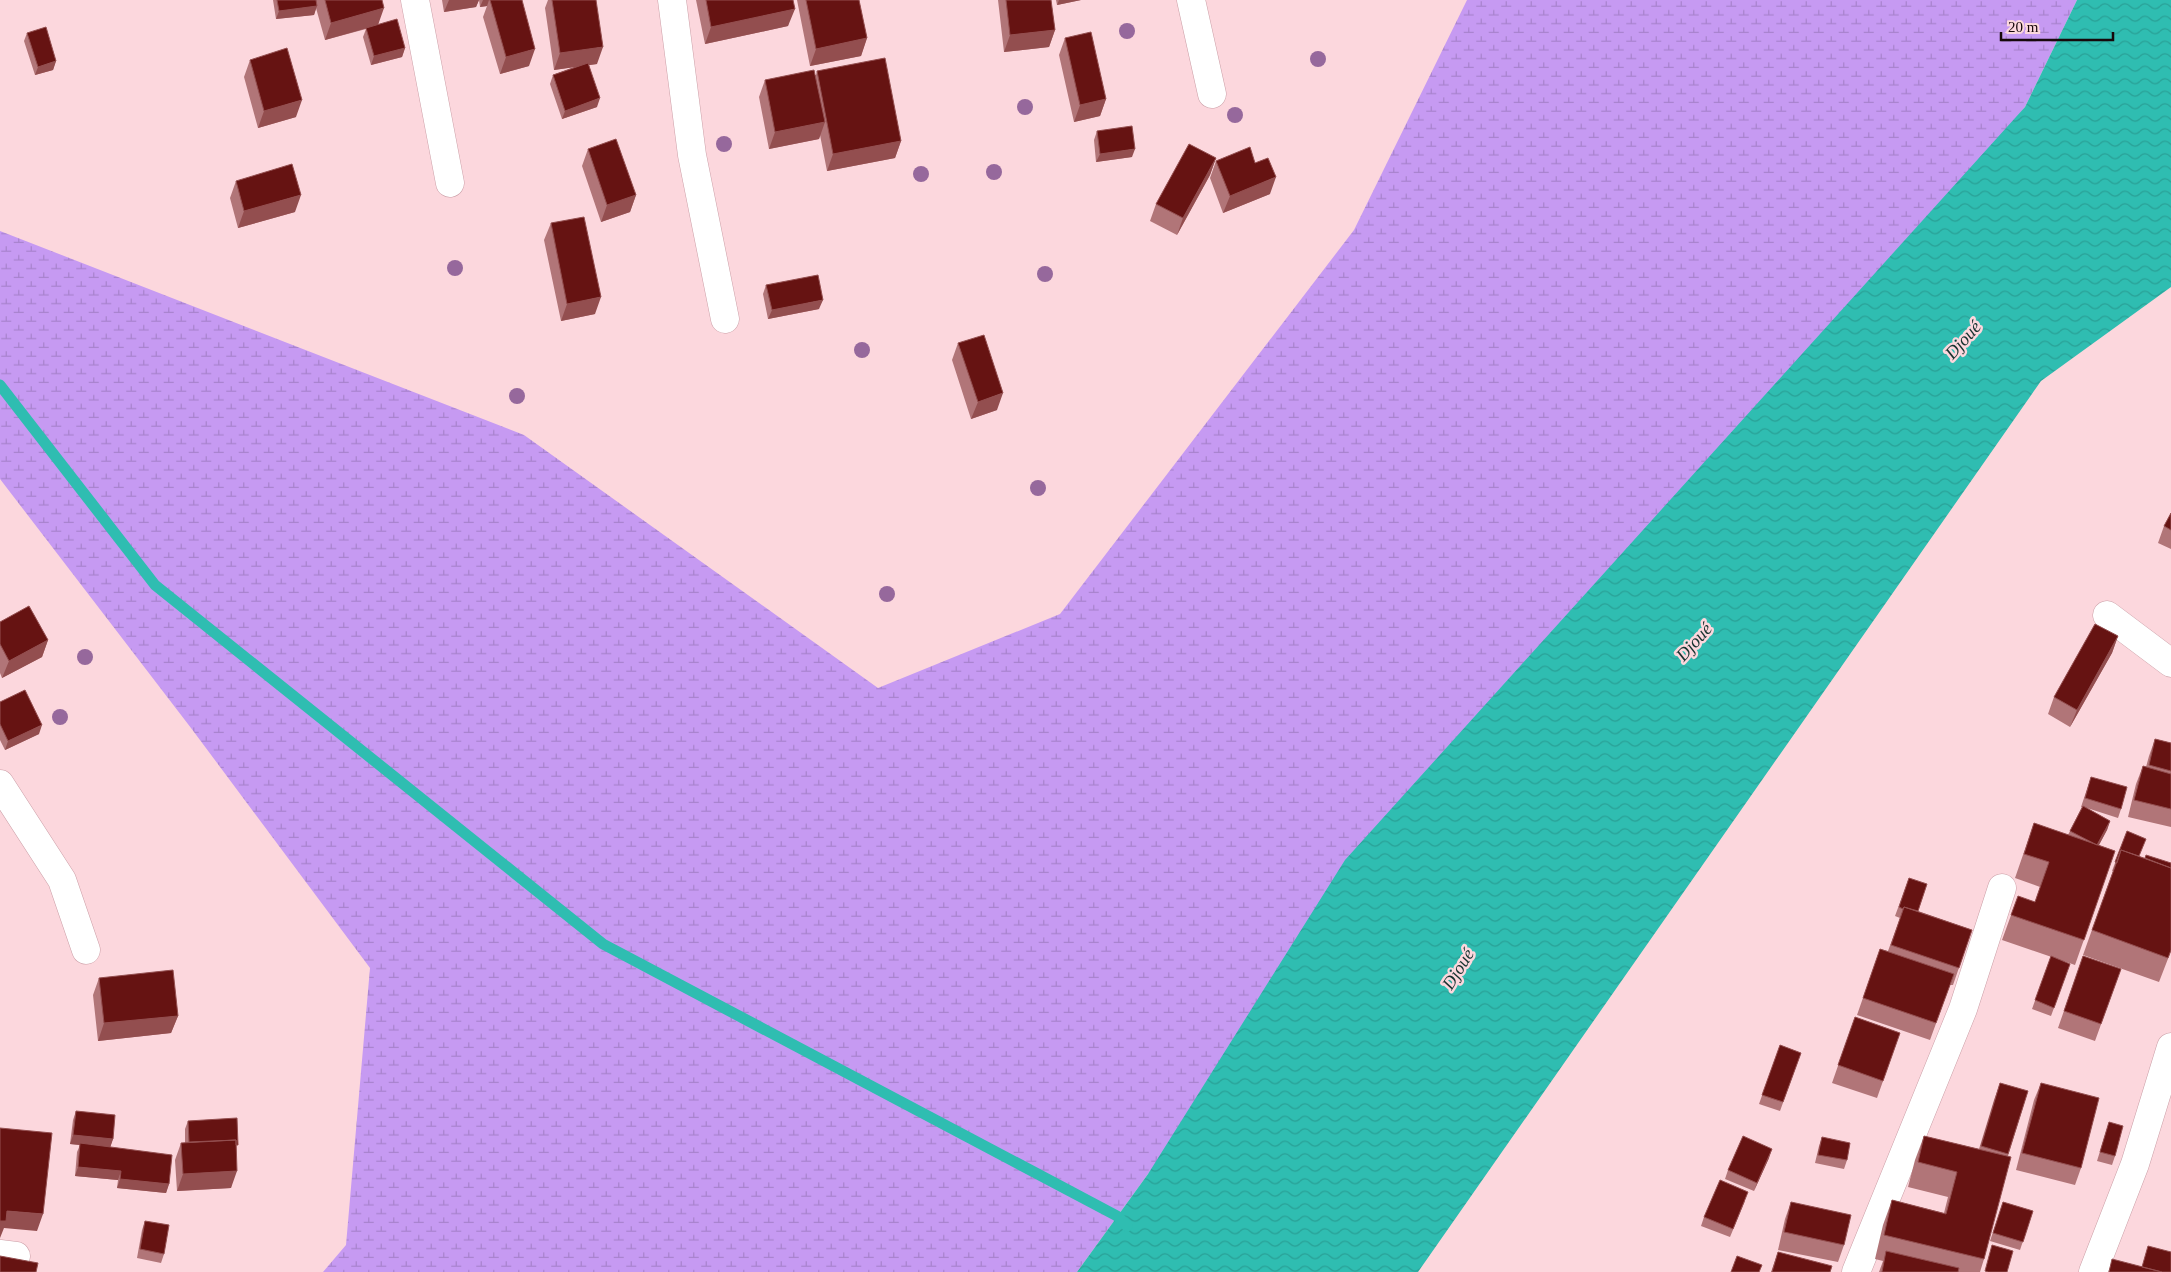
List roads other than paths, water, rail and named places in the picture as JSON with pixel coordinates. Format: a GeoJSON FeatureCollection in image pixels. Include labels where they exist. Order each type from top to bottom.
{"type":"FeatureCollection","features":[{"type":"Feature","properties":{"kind":"street"},"geometry":{"type":"LineString","coordinates":[[415,0],[450,183]]}},
{"type":"Feature","properties":{"kind":"street"},"geometry":{"type":"LineString","coordinates":[[672,0],[692,155],[725,320]]}},
{"type":"Feature","properties":{"kind":"street"},"geometry":{"type":"LineString","coordinates":[[1191,0],[1212,94]]}},
{"type":"Feature","properties":{"kind":"street"},"geometry":{"type":"LineString","coordinates":[[2107,615],[2171,663]]}},
{"type":"Feature","properties":{"kind":"street"},"geometry":{"type":"LineString","coordinates":[[0,784],[62,880],[86,950]]}},
{"type":"Feature","properties":{"kind":"street"},"geometry":{"type":"LineString","coordinates":[[1856,1272],[1963,1009],[2002,888]]}},
{"type":"Feature","properties":{"kind":"street"},"geometry":{"type":"LineString","coordinates":[[2093,1272],[2135,1164],[2171,1047]]}},
{"type":"Feature","properties":{"kind":"water","name":"Djoué"},"geometry":{"type":"Polygon","coordinates":[[[2077,0],[2171,0],[2171,287],[2041,381],[1418,1272],[1077,1272],[1148,1174],[1345,860],[2025,107],[2077,0]]]}},
{"type":"Feature","properties":{"kind":"waterway"},"geometry":{"type":"LineString","coordinates":[[0,385],[155,585],[603,944],[1117,1216],[1127,1226]]}}]}
